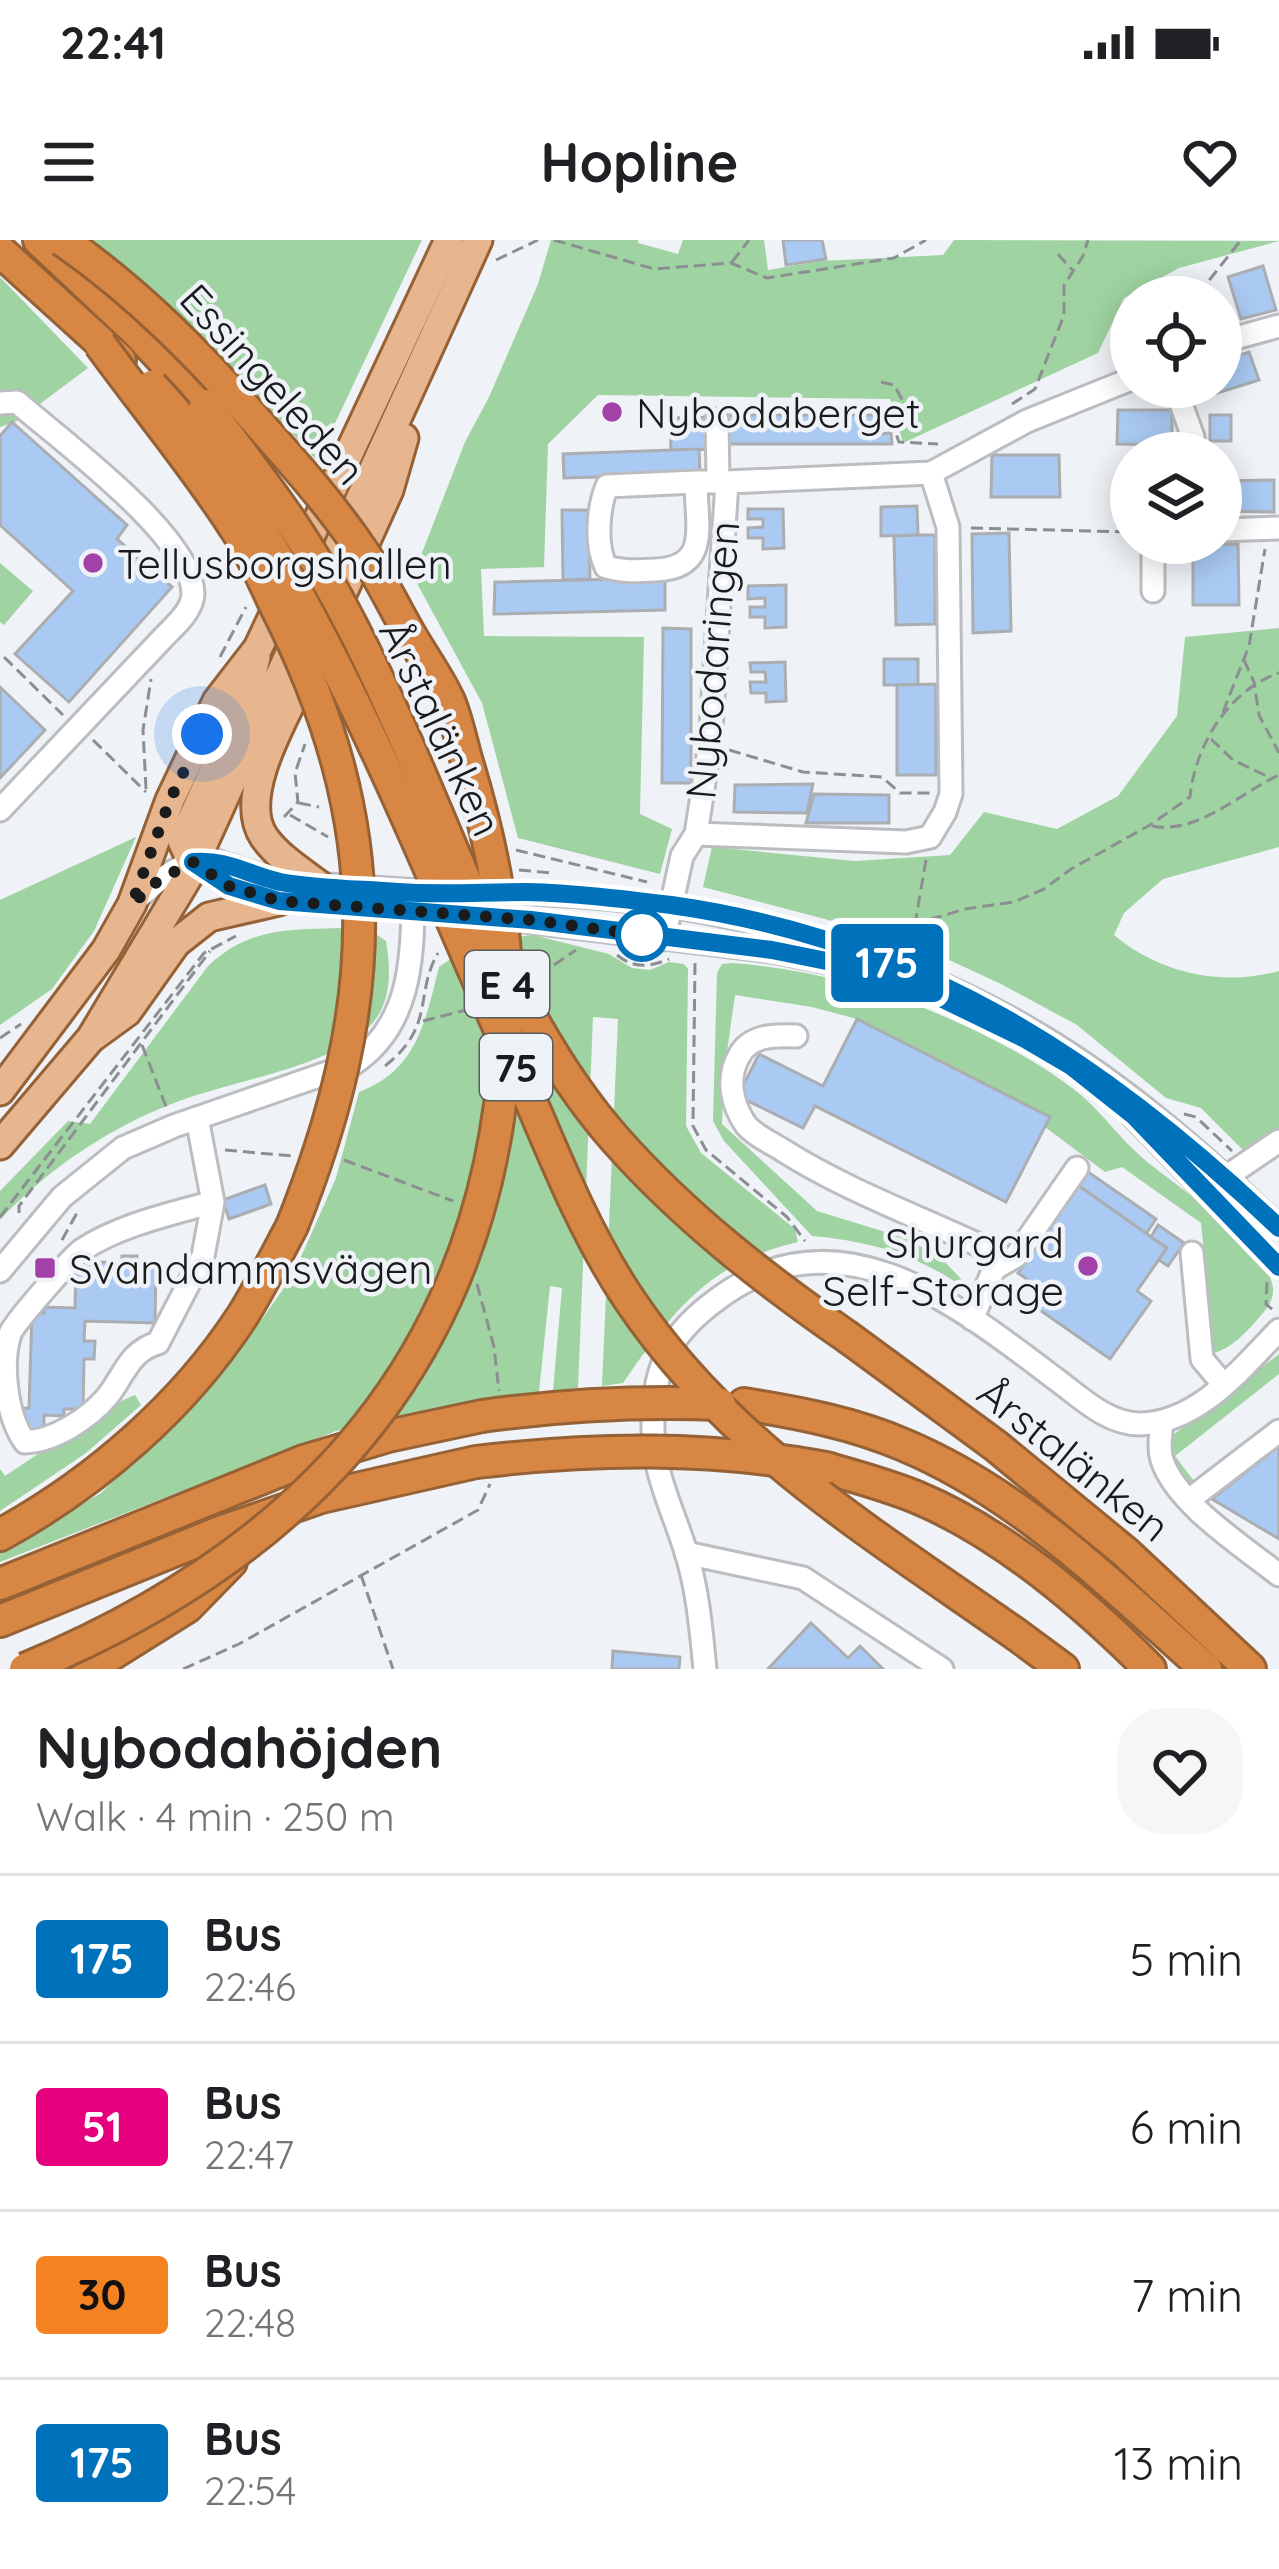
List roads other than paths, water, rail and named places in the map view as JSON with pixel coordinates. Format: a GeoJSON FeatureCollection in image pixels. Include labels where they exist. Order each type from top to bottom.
{"type":"FeatureCollection","features":[{"type":"Feature","properties":{"kind":"highway","name":"Årstalänken"},"geometry":{"type":"LineString","coordinates":[[39,240],[136,331],[205,406],[292,523],[404,736],[464,879],[546,1042],[614,1137],[714,1239],[996,1446],[1126,1553],[1250,1669]]}},
{"type":"Feature","properties":{"kind":"highway","name":"Essingeleden"},"geometry":{"type":"LineString","coordinates":[[25,1669],[80,1647],[147,1611],[238,1554],[281,1519],[358,1438],[396,1388],[438,1318],[486,1191],[503,1096],[507,1010],[505,924],[490,844],[449,701],[364,554],[324,497],[161,316],[62,240]]}},
{"type":"Feature","properties":{"kind":"highway"},"geometry":{"type":"LineString","coordinates":[[0,251],[100,344],[237,530],[300,655],[346,794],[358,873],[359,947],[354,1022],[335,1105],[292,1226],[242,1316],[184,1392],[77,1487],[0,1534]]}},
{"type":"Feature","properties":{"kind":"highway","name":"Årstalänken"},"geometry":{"type":"LineString","coordinates":[[100,344],[152,386],[191,427],[268,536],[375,743],[554,1155],[629,1299],[701,1391],[789,1474],[1063,1669]]}},
{"type":"Feature","properties":{"kind":"highway"},"geometry":{"type":"LineString","coordinates":[[0,1584],[304,1461],[388,1436],[550,1407],[658,1402],[744,1405],[853,1427],[906,1446],[966,1478],[1024,1513],[1206,1669]]}},
{"type":"Feature","properties":{"kind":"highway"},"geometry":{"type":"LineString","coordinates":[[0,1622],[321,1496],[476,1462],[546,1454],[687,1450],[758,1455],[826,1468],[917,1498],[981,1532],[1040,1573],[1150,1669]]}},
{"type":"Feature","properties":{"kind":"highway"},"geometry":{"type":"LineString","coordinates":[[88,1669],[187,1606],[238,1554]]}},
{"type":"Feature","properties":{"kind":"main road"},"geometry":{"type":"LineString","coordinates":[[193,862],[182,842],[246,700],[258,648],[449,240]]}},
{"type":"Feature","properties":{"kind":"main road"},"geometry":{"type":"LineString","coordinates":[[0,1145],[91,1038],[193,862],[390,439],[434,330],[484,252]]}},
{"type":"Feature","properties":{"kind":"main road"},"geometry":{"type":"LineString","coordinates":[[322,887],[261,833],[253,796],[389,490],[434,330]]}},
{"type":"Feature","properties":{"kind":"main road"},"geometry":{"type":"LineString","coordinates":[[0,1091],[77,992],[132,904],[170,800],[217,701],[258,648]]}},
{"type":"Feature","properties":{"kind":"main road"},"geometry":{"type":"LineString","coordinates":[[91,1038],[127,1012],[176,943],[208,917],[279,901]]}},
{"type":"Feature","properties":{"kind":"main road"},"geometry":{"type":"LineString","coordinates":[[0,1055],[26,1045],[77,992]]}},
{"type":"Feature","properties":{"kind":"street"},"geometry":{"type":"LineString","coordinates":[[1242,338],[1278,332]]}},
{"type":"Feature","properties":{"kind":"street","name":"Nybodaringen"},"geometry":{"type":"LineString","coordinates":[[714,482],[696,520],[695,551],[689,564],[676,570],[622,572],[606,567],[600,502],[607,486],[931,473],[1027,421],[1110,387]]}},
{"type":"Feature","properties":{"kind":"street"},"geometry":{"type":"LineString","coordinates":[[0,403],[16,402],[161,527],[193,596],[188,610],[162,639],[0,810]]}},
{"type":"Feature","properties":{"kind":"street"},"geometry":{"type":"LineString","coordinates":[[714,482],[717,420]]}},
{"type":"Feature","properties":{"kind":"street"},"geometry":{"type":"LineString","coordinates":[[696,834],[905,842],[930,837],[951,794],[948,527],[931,473]]}},
{"type":"Feature","properties":{"kind":"street","name":"Nybodaringen"},"geometry":{"type":"LineString","coordinates":[[670,948],[670,905],[682,856],[696,834],[710,744],[714,482]]}},
{"type":"Feature","properties":{"kind":"street"},"geometry":{"type":"LineString","coordinates":[[1242,532],[1272,536]]}},
{"type":"Feature","properties":{"kind":"street"},"geometry":{"type":"LineString","coordinates":[[1153,590],[1154,564]]}},
{"type":"Feature","properties":{"kind":"street"},"geometry":{"type":"LineString","coordinates":[[132,904],[159,880],[193,862],[213,860],[281,882],[531,920],[670,948],[772,950],[871,970],[918,987],[1071,1066],[1134,1116],[1269,1268]]}},
{"type":"Feature","properties":{"kind":"street"},"geometry":{"type":"LineString","coordinates":[[193,862],[229,886],[279,901],[412,902],[532,892],[670,905],[812,936],[934,980],[983,1004],[1119,1089],[1226,1177],[1279,1228]]}},
{"type":"Feature","properties":{"kind":"street"},"geometry":{"type":"LineString","coordinates":[[0,1271],[62,1197],[123,1148],[353,1064],[372,1052],[397,1018],[405,993],[412,902]]}},
{"type":"Feature","properties":{"kind":"street"},"geometry":{"type":"LineString","coordinates":[[796,1036],[771,1035],[749,1043],[738,1057],[731,1079],[734,1104],[749,1129],[816,1171],[983,1247],[994,1269]]}},
{"type":"Feature","properties":{"kind":"street"},"geometry":{"type":"LineString","coordinates":[[197,1118],[213,1202],[203,1256],[158,1343],[144,1347],[120,1372],[106,1397],[53,1437],[26,1442],[16,1429],[5,1359],[10,1330],[81,1251],[134,1226],[213,1202]]}},
{"type":"Feature","properties":{"kind":"street"},"geometry":{"type":"LineString","coordinates":[[1226,1177],[1279,1142]]}},
{"type":"Feature","properties":{"kind":"street"},"geometry":{"type":"LineString","coordinates":[[972,1319],[994,1269],[1016,1256],[1077,1168]]}},
{"type":"Feature","properties":{"kind":"street"},"geometry":{"type":"LineString","coordinates":[[1192,1253],[1202,1359],[1223,1384]]}},
{"type":"Feature","properties":{"kind":"street"},"geometry":{"type":"LineString","coordinates":[[705,1669],[699,1604],[656,1468],[652,1422],[657,1379],[670,1342],[698,1313],[737,1285],[774,1268],[809,1261],[844,1261],[888,1273],[945,1300],[1103,1414],[1134,1424],[1189,1413],[1279,1330]]}},
{"type":"Feature","properties":{"kind":"street"},"geometry":{"type":"LineString","coordinates":[[1162,1422],[1160,1455],[1169,1476],[1189,1500],[1279,1575]]}},
{"type":"Feature","properties":{"kind":"street"},"geometry":{"type":"LineString","coordinates":[[1189,1500],[1279,1431]]}},
{"type":"Feature","properties":{"kind":"street"},"geometry":{"type":"LineString","coordinates":[[686,1552],[803,1579],[942,1669]]}},
{"type":"Feature","properties":{"kind":"place","name":"Nybodaberget"},"geometry":{"type":"Point","coordinates":[612,412]}},
{"type":"Feature","properties":{"kind":"place","name":"Tellusborgshallen"},"geometry":{"type":"Point","coordinates":[93,563]}},
{"type":"Feature","properties":{"kind":"place","name":"Shurgard Self-Storage"},"geometry":{"type":"Point","coordinates":[1088,1266]}},
{"type":"Feature","properties":{"kind":"place","name":"Svandammsvägen"},"geometry":{"type":"Point","coordinates":[45,1268]}}]}
